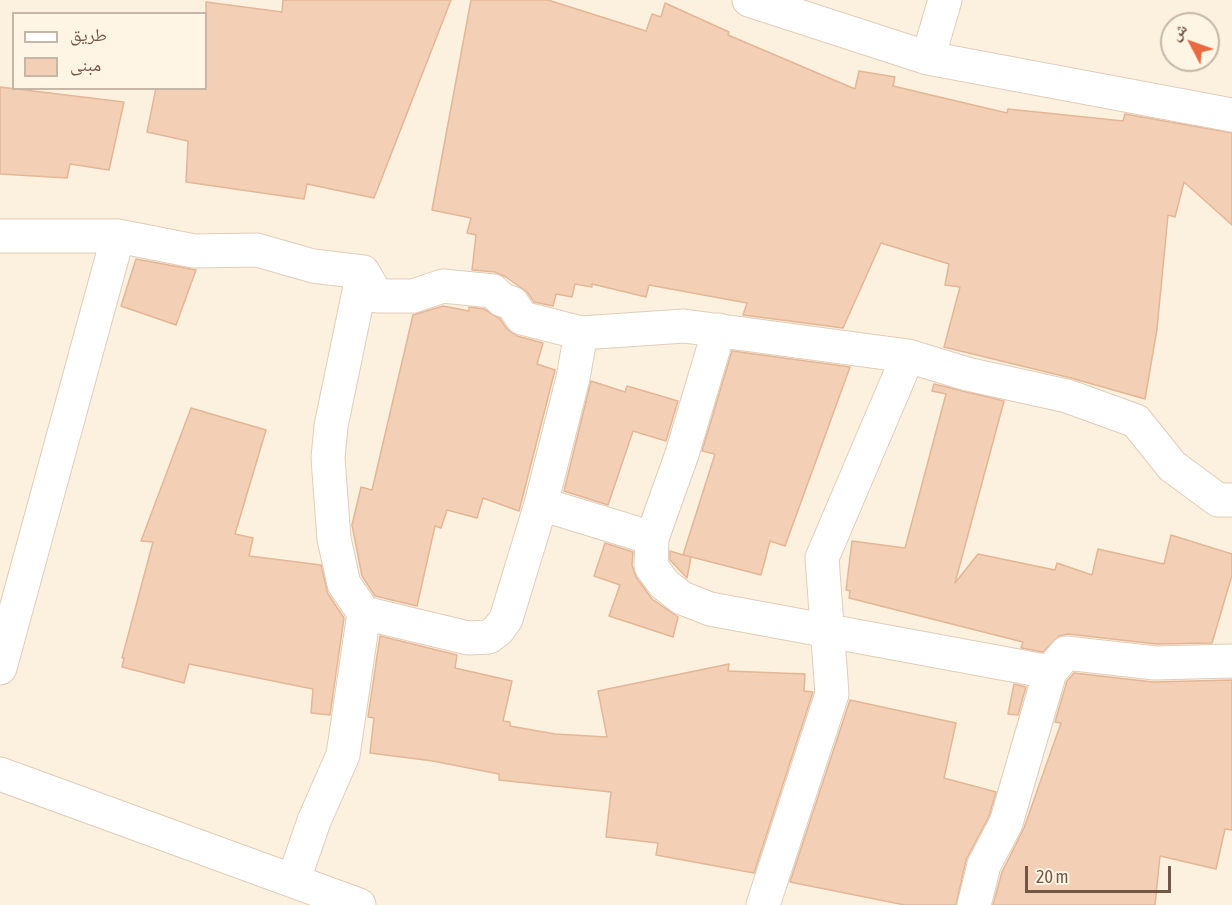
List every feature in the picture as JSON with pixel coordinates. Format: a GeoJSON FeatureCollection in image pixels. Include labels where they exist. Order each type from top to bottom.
{"type":"FeatureCollection","features":[{"type":"Feature","properties":{"kind":"street"},"geometry":{"type":"LineString","coordinates":[[749,0],[928,58],[1232,115]]}},
{"type":"Feature","properties":{"kind":"street"},"geometry":{"type":"LineString","coordinates":[[928,58],[945,0]]}},
{"type":"Feature","properties":{"kind":"street"},"geometry":{"type":"LineString","coordinates":[[0,236],[118,236],[194,251],[257,250],[313,266],[363,272]]}},
{"type":"Feature","properties":{"kind":"street"},"geometry":{"type":"LineString","coordinates":[[0,668],[118,236]]}},
{"type":"Feature","properties":{"kind":"street"},"geometry":{"type":"LineString","coordinates":[[363,272],[377,296],[413,296],[443,286],[493,291],[502,300],[512,303],[522,318],[581,333],[684,326],[718,330],[908,356],[968,374],[1067,396],[1136,421],[1172,466],[1218,500],[1232,500]]}},
{"type":"Feature","properties":{"kind":"street"},"geometry":{"type":"LineString","coordinates":[[363,272],[331,426],[328,458],[333,529],[344,584],[364,613],[468,638],[489,637],[506,619],[541,504],[573,378],[581,333]]}},
{"type":"Feature","properties":{"kind":"street"},"geometry":{"type":"LineString","coordinates":[[718,330],[682,454],[652,538],[651,566],[664,584],[682,598],[710,609],[1050,672]]}},
{"type":"Feature","properties":{"kind":"street"},"geometry":{"type":"LineString","coordinates":[[763,905],[832,694],[822,558],[908,356]]}},
{"type":"Feature","properties":{"kind":"street"},"geometry":{"type":"LineString","coordinates":[[541,504],[652,538]]}},
{"type":"Feature","properties":{"kind":"street"},"geometry":{"type":"LineString","coordinates":[[294,879],[314,822],[343,755],[364,613]]}},
{"type":"Feature","properties":{"kind":"street"},"geometry":{"type":"LineString","coordinates":[[974,905],[984,866],[1006,823],[1050,672],[1066,653],[1155,663],[1232,661]]}},
{"type":"Feature","properties":{"kind":"street"},"geometry":{"type":"LineString","coordinates":[[0,774],[294,879],[359,905]]}},
{"type":"Feature","properties":{"kind":"building"},"geometry":{"type":"Polygon","coordinates":[[[283,0],[451,0],[374,198],[307,184],[304,199],[186,182],[188,141],[147,132],[156,90],[207,90],[206,2],[282,12],[283,0]]]}},
{"type":"Feature","properties":{"kind":"building"},"geometry":{"type":"Polygon","coordinates":[[[471,0],[548,0],[646,31],[652,14],[661,17],[665,3],[729,32],[728,35],[855,89],[859,71],[895,77],[893,86],[1007,113],[1008,109],[1123,121],[1125,114],[1232,133],[1232,225],[1184,182],[1175,217],[1168,215],[1157,329],[1145,399],[944,347],[960,287],[945,285],[949,264],[881,243],[843,328],[743,315],[747,303],[649,285],[646,297],[592,284],[592,287],[575,284],[572,297],[556,294],[553,306],[534,302],[527,292],[506,277],[495,272],[472,270],[476,235],[467,233],[471,218],[432,210],[471,0]]]}},
{"type":"Feature","properties":{"kind":"building"},"geometry":{"type":"Polygon","coordinates":[[[0,87],[124,102],[109,170],[70,164],[67,178],[0,174],[0,87]]]}},
{"type":"Feature","properties":{"kind":"building"},"geometry":{"type":"Polygon","coordinates":[[[136,259],[196,270],[176,325],[121,306],[136,259]]]}},
{"type":"Feature","properties":{"kind":"building"},"geometry":{"type":"Polygon","coordinates":[[[443,306],[469,311],[469,307],[484,309],[500,319],[507,329],[517,336],[543,343],[537,364],[555,370],[519,511],[483,498],[477,518],[447,510],[441,528],[435,526],[417,606],[375,596],[362,576],[352,525],[361,487],[372,490],[413,315],[443,306]]]}},
{"type":"Feature","properties":{"kind":"building"},"geometry":{"type":"Polygon","coordinates":[[[732,351],[850,367],[785,546],[770,541],[761,575],[684,555],[691,557],[687,578],[670,560],[670,551],[683,555],[715,454],[702,451],[732,351]]]}},
{"type":"Feature","properties":{"kind":"building"},"geometry":{"type":"Polygon","coordinates":[[[591,381],[625,392],[627,386],[678,401],[666,441],[633,431],[608,505],[564,491],[591,381]]]}},
{"type":"Feature","properties":{"kind":"building"},"geometry":{"type":"Polygon","coordinates":[[[934,384],[1004,401],[955,583],[978,554],[1055,570],[1057,563],[1092,575],[1098,549],[1164,564],[1171,535],[1232,554],[1232,575],[1212,643],[1156,644],[1068,634],[1059,636],[1043,652],[1021,648],[1023,642],[849,598],[850,591],[846,590],[852,541],[905,548],[946,394],[932,391],[934,384]]]}},
{"type":"Feature","properties":{"kind":"building"},"geometry":{"type":"Polygon","coordinates":[[[191,408],[266,430],[235,534],[253,538],[249,556],[321,565],[328,594],[344,618],[330,715],[311,713],[313,689],[189,664],[184,683],[122,667],[124,658],[122,658],[153,542],[141,541],[191,408]]]}},
{"type":"Feature","properties":{"kind":"building"},"geometry":{"type":"Polygon","coordinates":[[[605,543],[633,552],[632,565],[636,577],[652,599],[678,617],[673,637],[609,616],[620,585],[594,576],[605,543]]]}},
{"type":"Feature","properties":{"kind":"building"},"geometry":{"type":"Polygon","coordinates":[[[380,636],[457,655],[455,668],[512,681],[503,721],[510,722],[510,726],[555,734],[607,737],[598,691],[729,664],[728,671],[805,674],[804,691],[813,692],[754,873],[656,855],[658,843],[606,837],[611,792],[499,780],[499,774],[433,761],[370,753],[374,718],[368,717],[380,636]]]}},
{"type":"Feature","properties":{"kind":"building"},"geometry":{"type":"Polygon","coordinates":[[[1074,673],[1153,682],[1232,680],[1232,830],[1225,829],[1216,869],[1160,856],[1155,905],[993,905],[1002,872],[1024,828],[1061,723],[1055,722],[1067,681],[1074,673]]]}},
{"type":"Feature","properties":{"kind":"building"},"geometry":{"type":"Polygon","coordinates":[[[1014,684],[1026,687],[1018,715],[1008,714],[1014,684]]]}},
{"type":"Feature","properties":{"kind":"building"},"geometry":{"type":"Polygon","coordinates":[[[850,700],[956,723],[944,778],[996,792],[989,816],[966,860],[956,905],[905,905],[790,882],[850,700]]]}}]}
